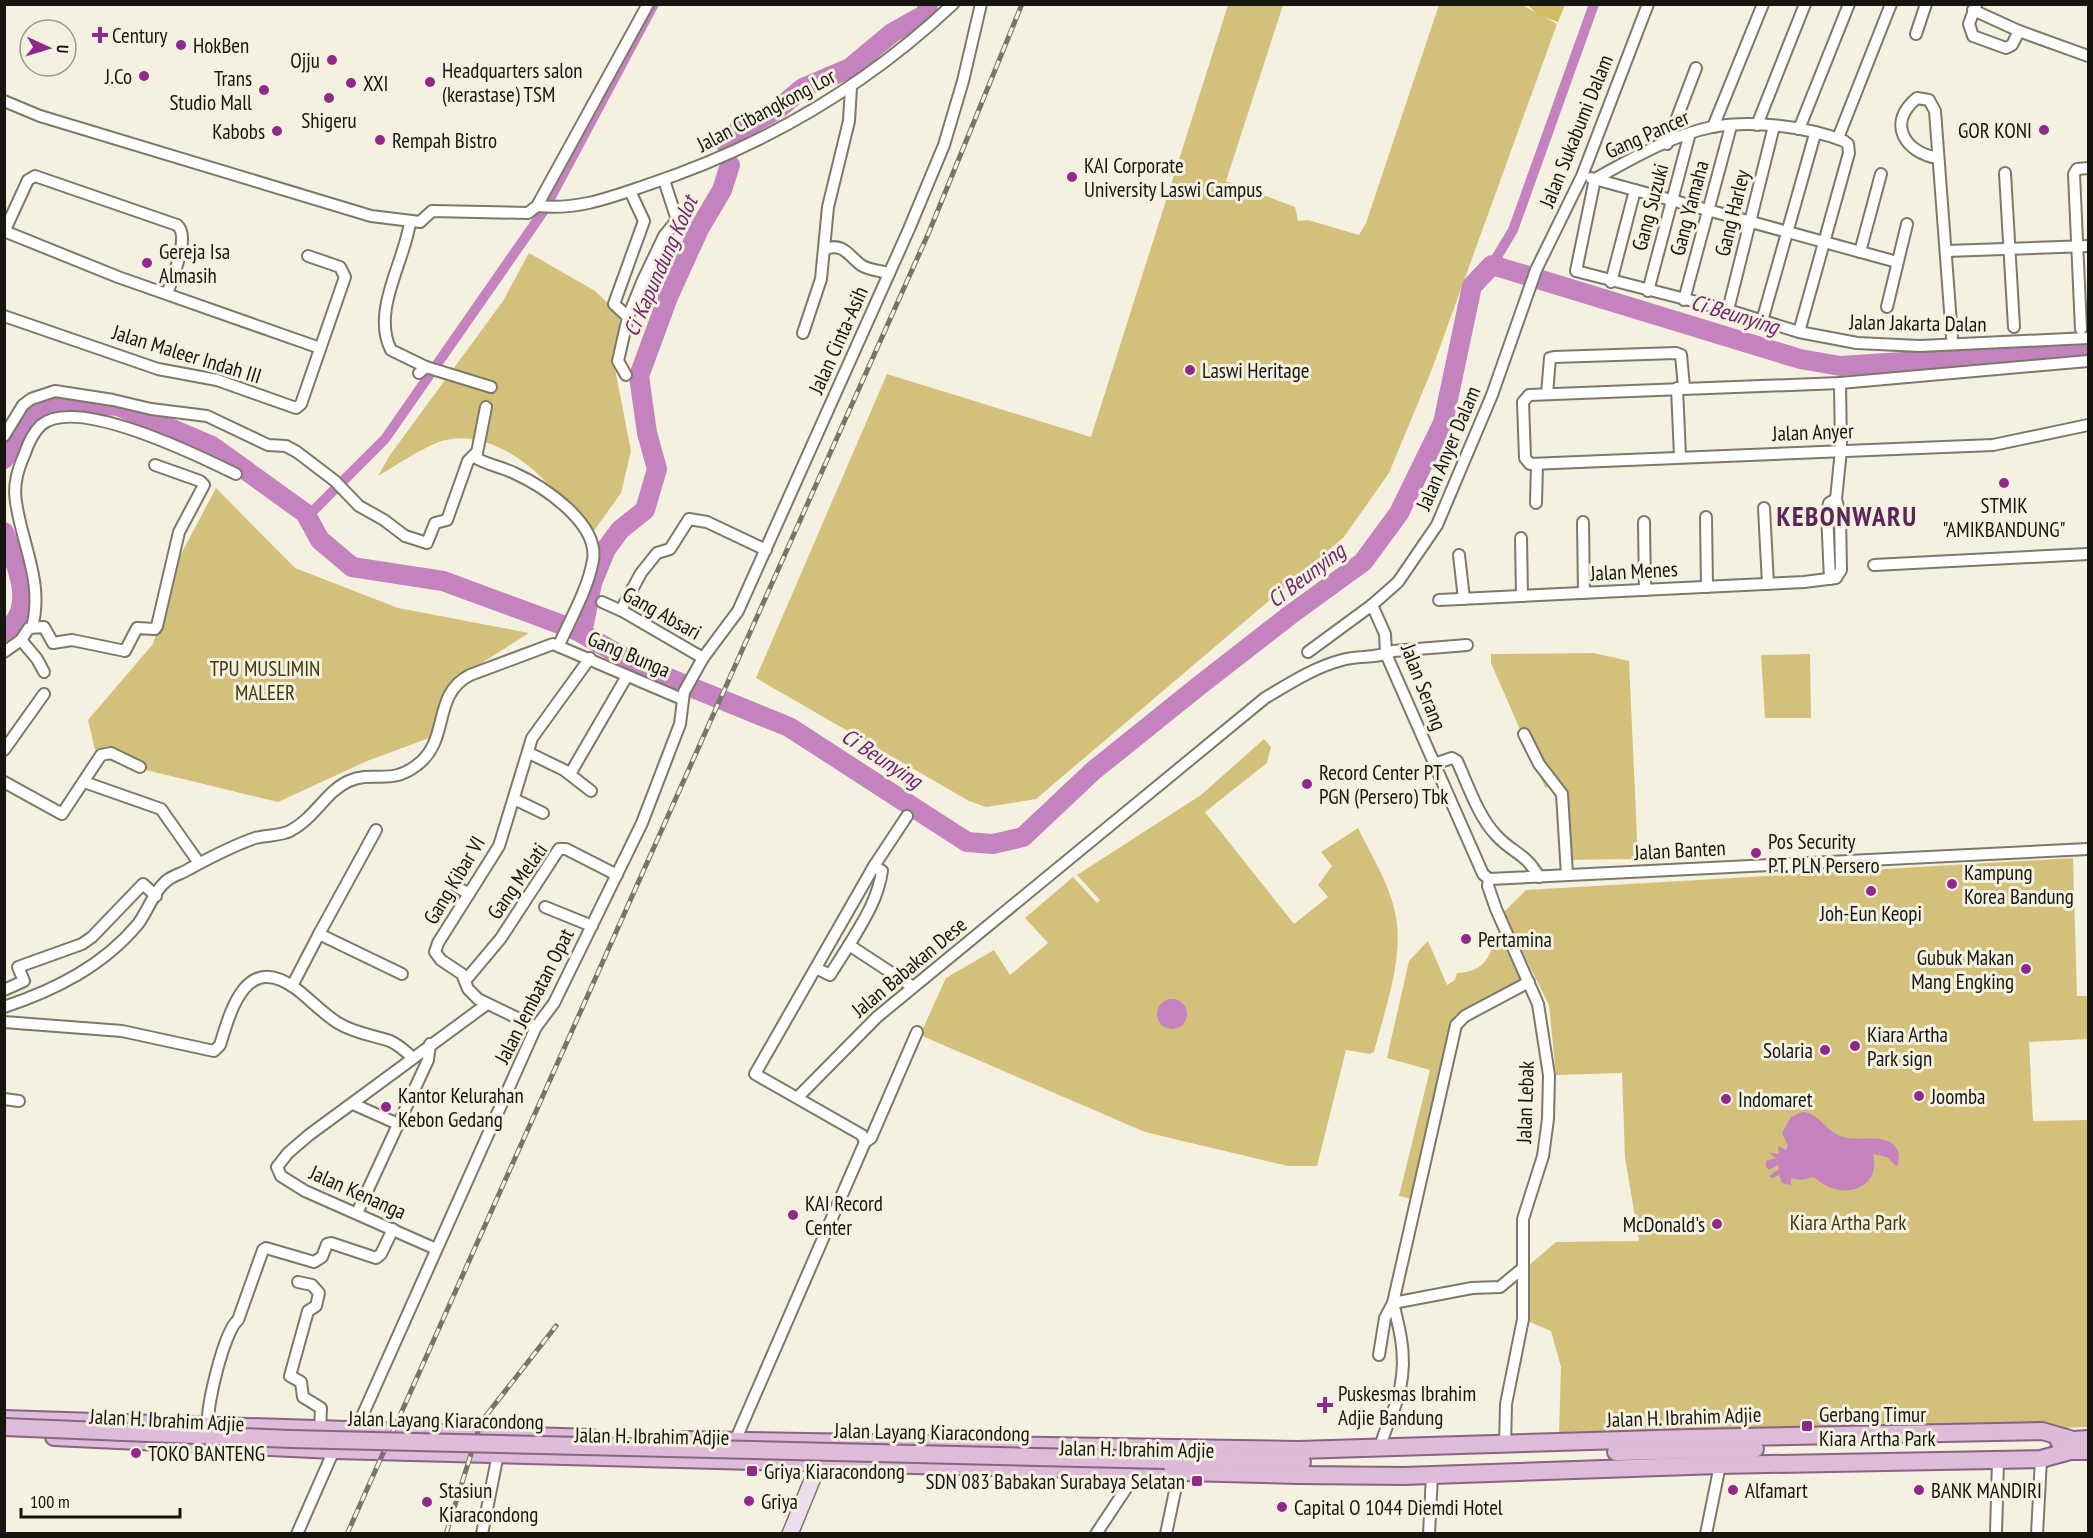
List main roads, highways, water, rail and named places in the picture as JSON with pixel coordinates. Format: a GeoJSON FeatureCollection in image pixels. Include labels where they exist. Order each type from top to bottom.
{"type":"FeatureCollection","features":[{"type":"Feature","properties":{"kind":"main road","name":"Jalan H. Ibrahim Adjie"},"geometry":{"type":"LineString","coordinates":[[4,1419],[355,1432],[1217,1449],[1299,1462],[1432,1475],[1721,1457],[1759,1460],[2041,1460],[2070,1445],[2088,1439]]}},
{"type":"Feature","properties":{"kind":"main road","name":"Jalan Layang Kiaracondong"},"geometry":{"type":"LineString","coordinates":[[4,1427],[311,1439],[1173,1464],[1215,1472]]}},
{"type":"Feature","properties":{"kind":"main road","name":"Jalan H. Ibrahim Adjie"},"geometry":{"type":"LineString","coordinates":[[1338,1462],[1691,1444],[2042,1431],[2070,1445]]}},
{"type":"Feature","properties":{"kind":"main road","name":"Jalan H. Ibrahim Adjie"},"geometry":{"type":"LineString","coordinates":[[4,1434],[334,1450],[1137,1472],[1173,1464]]}},
{"type":"Feature","properties":{"kind":"main road"},"geometry":{"type":"LineString","coordinates":[[454,1453],[455,1434]]}},
{"type":"Feature","properties":{"kind":"main road"},"geometry":{"type":"LineString","coordinates":[[639,1458],[640,1439]]}},
{"type":"Feature","properties":{"kind":"main road","name":"Jalan H. Ibrahim Adjie"},"geometry":{"type":"LineString","coordinates":[[1299,1462],[1564,1462],[2043,1442],[2088,1450]]}},
{"type":"Feature","properties":{"kind":"main road","name":"Jalan H. Ibrahim Adjie"},"geometry":{"type":"LineString","coordinates":[[1215,1472],[1380,1449],[1691,1444],[1721,1457]]}},
{"type":"Feature","properties":{"kind":"main road","name":"Jalan H. Ibrahim Adjie"},"geometry":{"type":"LineString","coordinates":[[1759,1460],[2070,1445]]}},
{"type":"Feature","properties":{"kind":"main road","name":"Jalan Layang Kiaracondong"},"geometry":{"type":"LineString","coordinates":[[1173,1464],[1217,1449]]}},
{"type":"Feature","properties":{"kind":"main road"},"geometry":{"type":"LineString","coordinates":[[1173,1464],[1299,1462]]}},
{"type":"Feature","properties":{"kind":"waterway"},"geometry":{"type":"LineString","coordinates":[[307,517],[385,439],[543,212],[654,4]]}},
{"type":"Feature","properties":{"kind":"waterway","name":"Ci Kapundung Kolot"},"geometry":{"type":"LineString","coordinates":[[725,143],[734,134],[778,109],[803,88],[850,68],[892,33],[926,14],[928,4]]}},
{"type":"Feature","properties":{"kind":"waterway"},"geometry":{"type":"LineString","coordinates":[[1492,265],[1513,230],[1594,4]]}},
{"type":"Feature","properties":{"kind":"waterway","name":"Ci Kapundung Kolot"},"geometry":{"type":"LineString","coordinates":[[576,630],[584,624],[592,583],[606,549],[620,530],[645,510],[657,469],[647,433],[639,376],[668,297],[699,229],[722,190],[730,165]]}},
{"type":"Feature","properties":{"kind":"waterway","name":"Ci Beunying"},"geometry":{"type":"LineString","coordinates":[[4,459],[31,413],[62,402],[118,406],[212,446],[305,513],[320,540],[352,567],[443,581],[576,630],[639,666],[789,727],[967,842],[993,844],[1023,837],[1093,771],[1290,615],[1363,562],[1399,513],[1443,423],[1472,286],[1492,265],[1800,359],[1840,366],[2088,350]]}},
{"type":"Feature","properties":{"kind":"waterway","name":"Ci Kapundung Kolot"},"geometry":{"type":"LineString","coordinates":[[4,532],[18,571],[22,598],[20,611],[14,622],[4,632]]}},
{"type":"Feature","properties":{"kind":"railway"},"geometry":{"type":"LineString","coordinates":[[347,1534],[929,232],[1022,4]]}},
{"type":"Feature","properties":{"kind":"railway"},"geometry":{"type":"LineString","coordinates":[[446,1534],[481,1422],[556,1326]]}},
{"type":"Feature","properties":{"kind":"place","name":"Century"},"geometry":{"type":"Point","coordinates":[100,35]}},
{"type":"Feature","properties":{"kind":"place","name":"HokBen"},"geometry":{"type":"Point","coordinates":[181,45]}},
{"type":"Feature","properties":{"kind":"place","name":"Ojju"},"geometry":{"type":"Point","coordinates":[332,60]}},
{"type":"Feature","properties":{"kind":"place","name":"J.Co"},"geometry":{"type":"Point","coordinates":[144,76]}},
{"type":"Feature","properties":{"kind":"place","name":"Headquarters salon (kerastase) TSM"},"geometry":{"type":"Point","coordinates":[430,82]}},
{"type":"Feature","properties":{"kind":"place","name":"XXI"},"geometry":{"type":"Point","coordinates":[351,83]}},
{"type":"Feature","properties":{"kind":"place","name":"Trans Studio Mall"},"geometry":{"type":"Point","coordinates":[264,90]}},
{"type":"Feature","properties":{"kind":"place","name":"Shigeru"},"geometry":{"type":"Point","coordinates":[329,98]}},
{"type":"Feature","properties":{"kind":"place","name":"GOR KONI"},"geometry":{"type":"Point","coordinates":[2044,130]}},
{"type":"Feature","properties":{"kind":"place","name":"Kabobs"},"geometry":{"type":"Point","coordinates":[277,131]}},
{"type":"Feature","properties":{"kind":"place","name":"Rempah Bistro"},"geometry":{"type":"Point","coordinates":[380,140]}},
{"type":"Feature","properties":{"kind":"place","name":"KAI Corporate University Laswi Campus"},"geometry":{"type":"Point","coordinates":[1072,177]}},
{"type":"Feature","properties":{"kind":"place","name":"Gereja Isa Almasih"},"geometry":{"type":"Point","coordinates":[147,263]}},
{"type":"Feature","properties":{"kind":"place","name":"Laswi Heritage"},"geometry":{"type":"Point","coordinates":[1190,370]}},
{"type":"Feature","properties":{"kind":"place","name":"STMIK \"AMIKBANDUNG\""},"geometry":{"type":"Point","coordinates":[2004,483]}},
{"type":"Feature","properties":{"kind":"place","name":"Record Center PT PGN (Persero) Tbk"},"geometry":{"type":"Point","coordinates":[1307,784]}},
{"type":"Feature","properties":{"kind":"place","name":"Pos Security PT. PLN Persero"},"geometry":{"type":"Point","coordinates":[1756,853]}},
{"type":"Feature","properties":{"kind":"place","name":"Kampung Korea Bandung"},"geometry":{"type":"Point","coordinates":[1952,884]}},
{"type":"Feature","properties":{"kind":"place","name":"Joh-Eun Keopi"},"geometry":{"type":"Point","coordinates":[1871,891]}},
{"type":"Feature","properties":{"kind":"place","name":"Pertamina"},"geometry":{"type":"Point","coordinates":[1466,939]}},
{"type":"Feature","properties":{"kind":"place","name":"Gubuk Makan Mang Engking"},"geometry":{"type":"Point","coordinates":[2026,969]}},
{"type":"Feature","properties":{"kind":"place","name":"Kiara Artha Park sign"},"geometry":{"type":"Point","coordinates":[1855,1046]}},
{"type":"Feature","properties":{"kind":"place","name":"Solaria"},"geometry":{"type":"Point","coordinates":[1825,1050]}},
{"type":"Feature","properties":{"kind":"place","name":"Joomba"},"geometry":{"type":"Point","coordinates":[1919,1096]}},
{"type":"Feature","properties":{"kind":"place","name":"Indomaret"},"geometry":{"type":"Point","coordinates":[1726,1099]}},
{"type":"Feature","properties":{"kind":"place","name":"Kantor Kelurahan Kebon Gedang"},"geometry":{"type":"Point","coordinates":[386,1107]}},
{"type":"Feature","properties":{"kind":"place","name":"KAI Record Center"},"geometry":{"type":"Point","coordinates":[793,1215]}},
{"type":"Feature","properties":{"kind":"place","name":"McDonald's"},"geometry":{"type":"Point","coordinates":[1717,1224]}},
{"type":"Feature","properties":{"kind":"place","name":"Puskesmas Ibrahim Adjie Bandung"},"geometry":{"type":"Point","coordinates":[1325,1405]}},
{"type":"Feature","properties":{"kind":"place","name":"Gerbang Timur Kiara Artha Park"},"geometry":{"type":"Point","coordinates":[1807,1426]}},
{"type":"Feature","properties":{"kind":"place","name":"TOKO BANTENG"},"geometry":{"type":"Point","coordinates":[136,1453]}},
{"type":"Feature","properties":{"kind":"place","name":"Griya Kiaracondong"},"geometry":{"type":"Point","coordinates":[752,1471]}},
{"type":"Feature","properties":{"kind":"place","name":"SDN 083 Babakan Surabaya Selatan"},"geometry":{"type":"Point","coordinates":[1197,1481]}},
{"type":"Feature","properties":{"kind":"place","name":"Alfamart"},"geometry":{"type":"Point","coordinates":[1733,1490]}},
{"type":"Feature","properties":{"kind":"place","name":"BANK MANDIRI"},"geometry":{"type":"Point","coordinates":[1919,1490]}},
{"type":"Feature","properties":{"kind":"place","name":"Griya"},"geometry":{"type":"Point","coordinates":[749,1501]}},
{"type":"Feature","properties":{"kind":"place","name":"Stasiun Kiaracondong"},"geometry":{"type":"Point","coordinates":[427,1502]}},
{"type":"Feature","properties":{"kind":"place","name":"Capital O 1044 Diemdi Hotel"},"geometry":{"type":"Point","coordinates":[1282,1507]}},
{"type":"Feature","properties":{"kind":"district","name":"KEBONWARU"},"geometry":{"type":"Point","coordinates":[1847,516]}},
{"type":"Feature","properties":{"kind":"park label","name":"TPU MUSLIMIN MALEER"},"geometry":{"type":"Point","coordinates":[265,680]}},
{"type":"Feature","properties":{"kind":"park label","name":"Kiara Artha Park"},"geometry":{"type":"Point","coordinates":[1848,1222]}}]}
